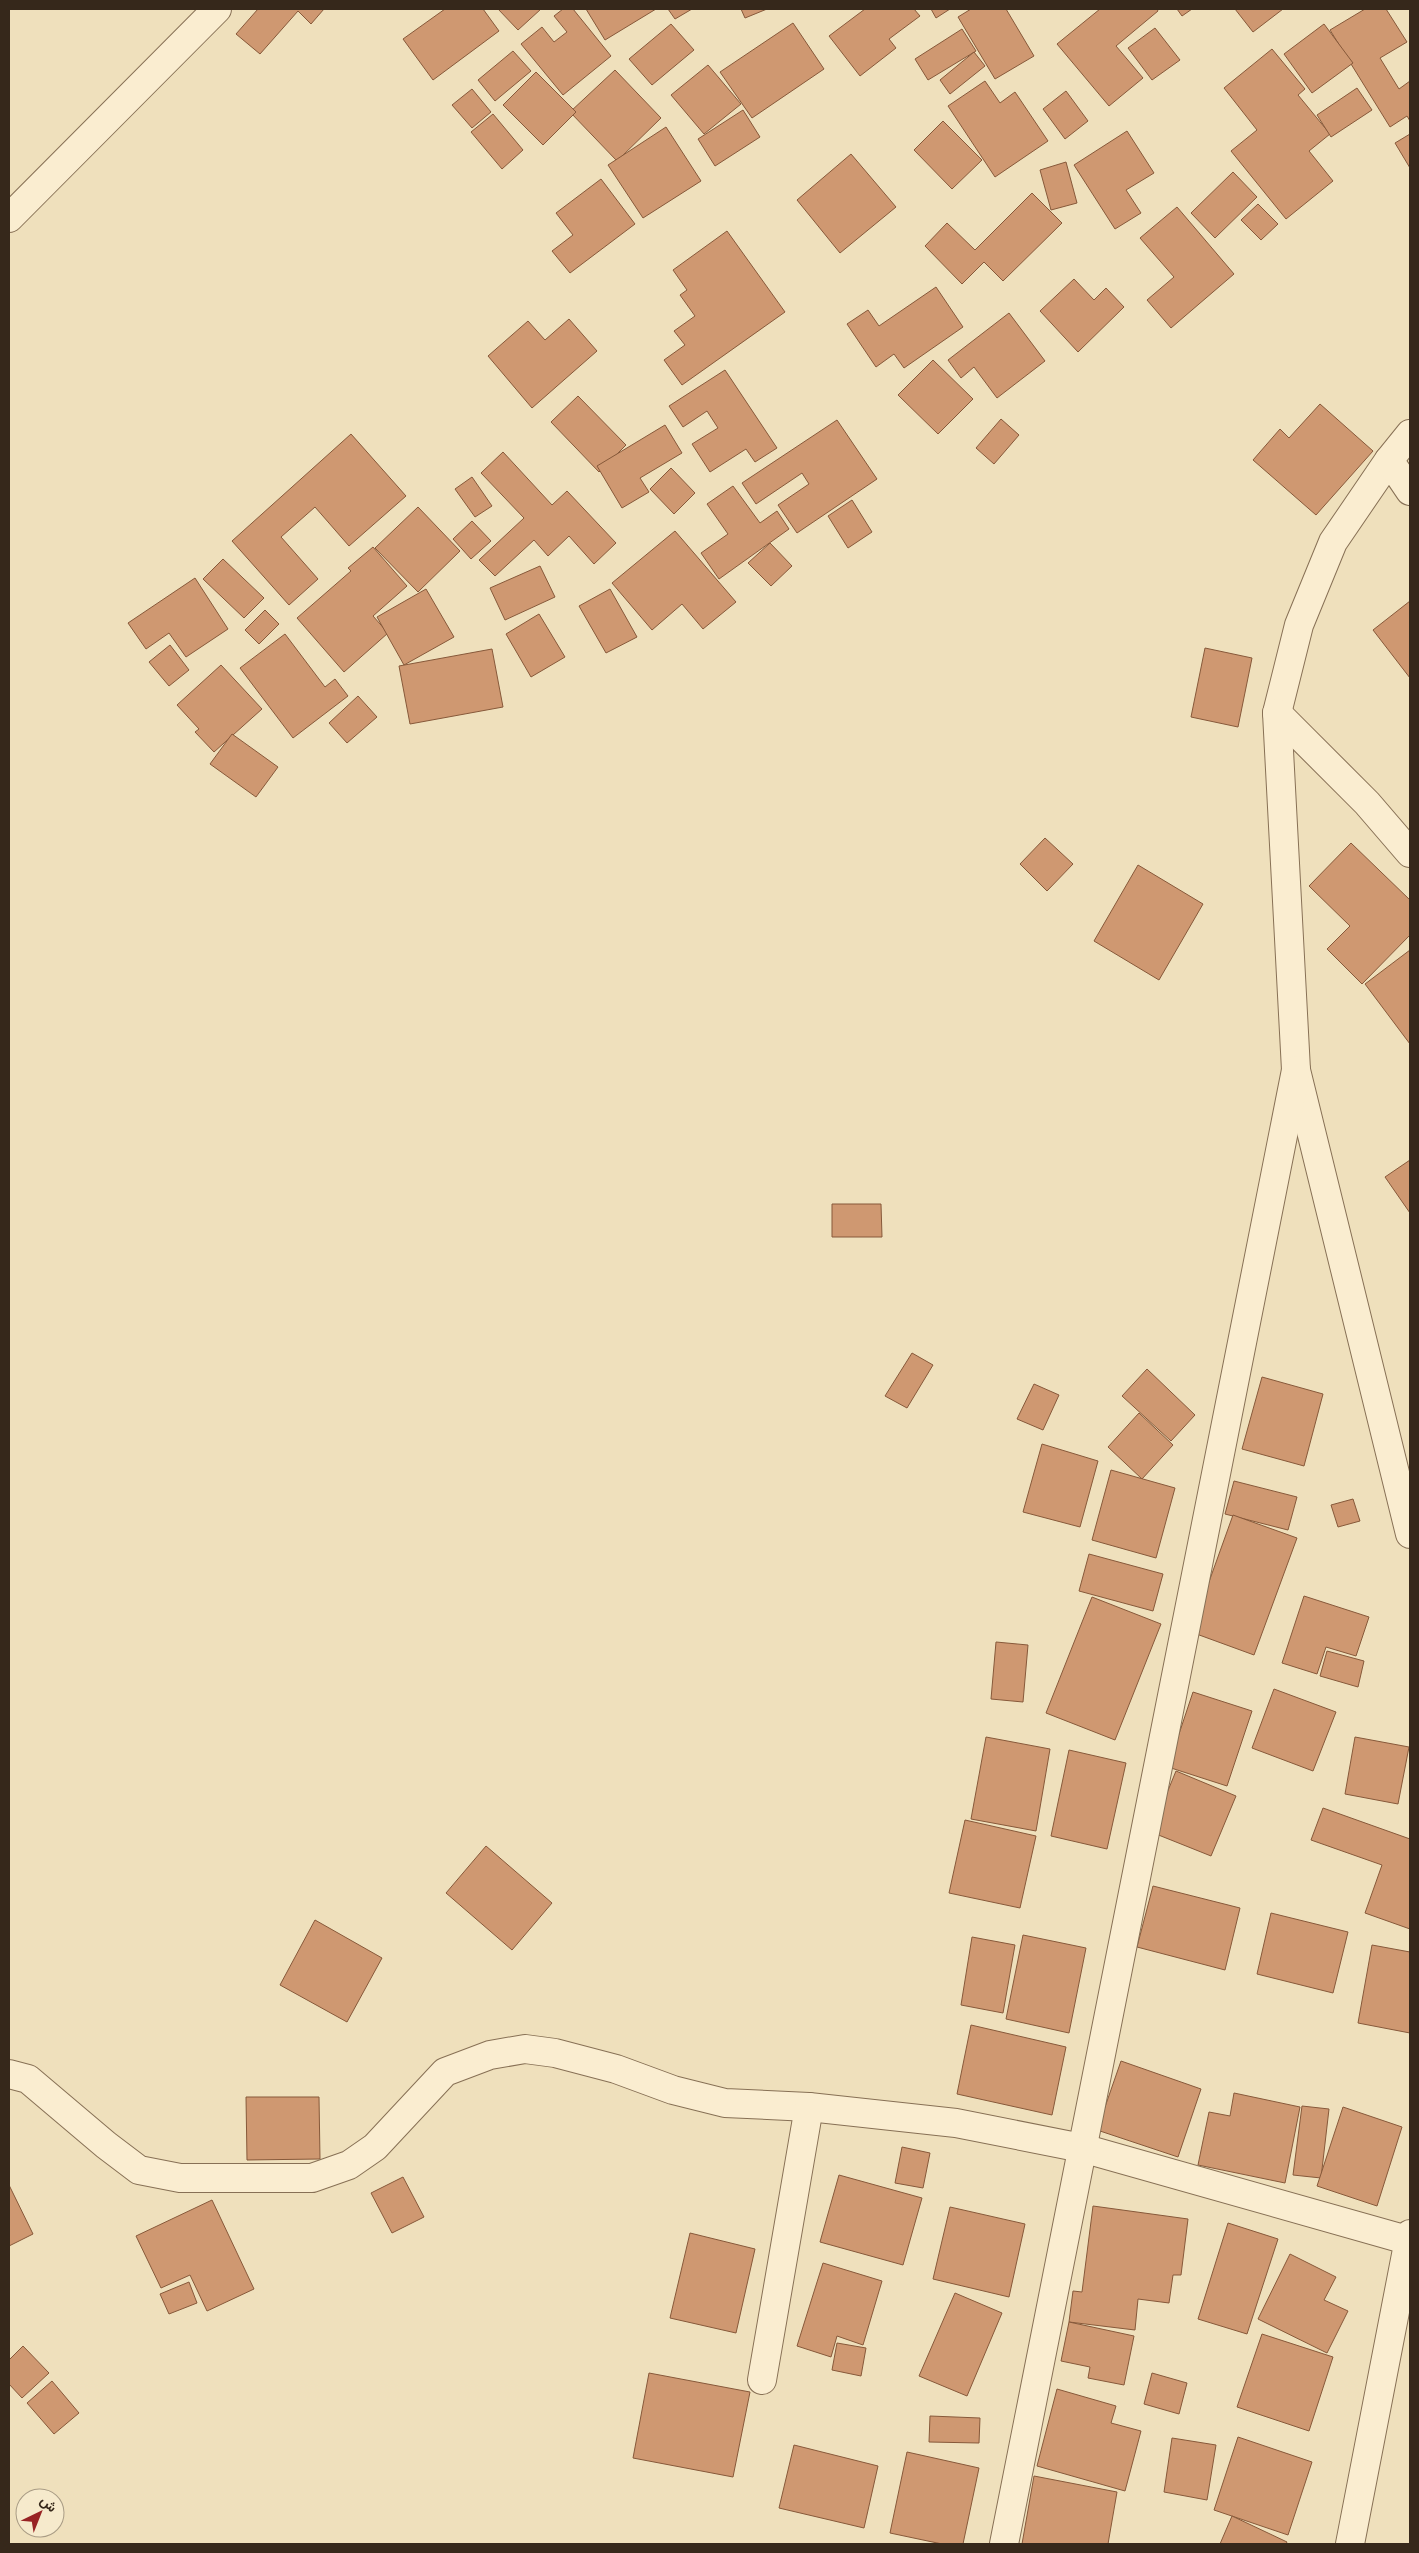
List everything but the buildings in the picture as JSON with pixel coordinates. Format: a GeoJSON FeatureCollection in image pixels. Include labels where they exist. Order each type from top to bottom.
{"type":"FeatureCollection","features":[{"type":"Feature","properties":{"kind":"street"},"geometry":{"type":"LineString","coordinates":[[9,218],[217,9]]}},
{"type":"Feature","properties":{"kind":"street"},"geometry":{"type":"LineString","coordinates":[[1410,434],[1389,460],[1333,542],[1299,625],[1277,713],[1296,1070],[1407,1502],[1410,1534]]}},
{"type":"Feature","properties":{"kind":"street"},"geometry":{"type":"LineString","coordinates":[[1389,460],[1410,490]]}},
{"type":"Feature","properties":{"kind":"street"},"geometry":{"type":"LineString","coordinates":[[1277,713],[1367,803],[1410,853]]}},
{"type":"Feature","properties":{"kind":"street"},"geometry":{"type":"LineString","coordinates":[[1004,2544],[1296,1070]]}},
{"type":"Feature","properties":{"kind":"street"},"geometry":{"type":"LineString","coordinates":[[9,2074],[28,2079],[106,2145],[139,2170],[180,2178],[312,2178],[349,2164],[375,2147],[446,2072],[490,2055],[524,2050],[555,2052],[616,2069],[673,2090],[725,2104],[809,2107],[956,2123],[1082,2148],[1409,2237],[1350,2544]]}},
{"type":"Feature","properties":{"kind":"street"},"geometry":{"type":"LineString","coordinates":[[762,2380],[809,2107]]}}]}
